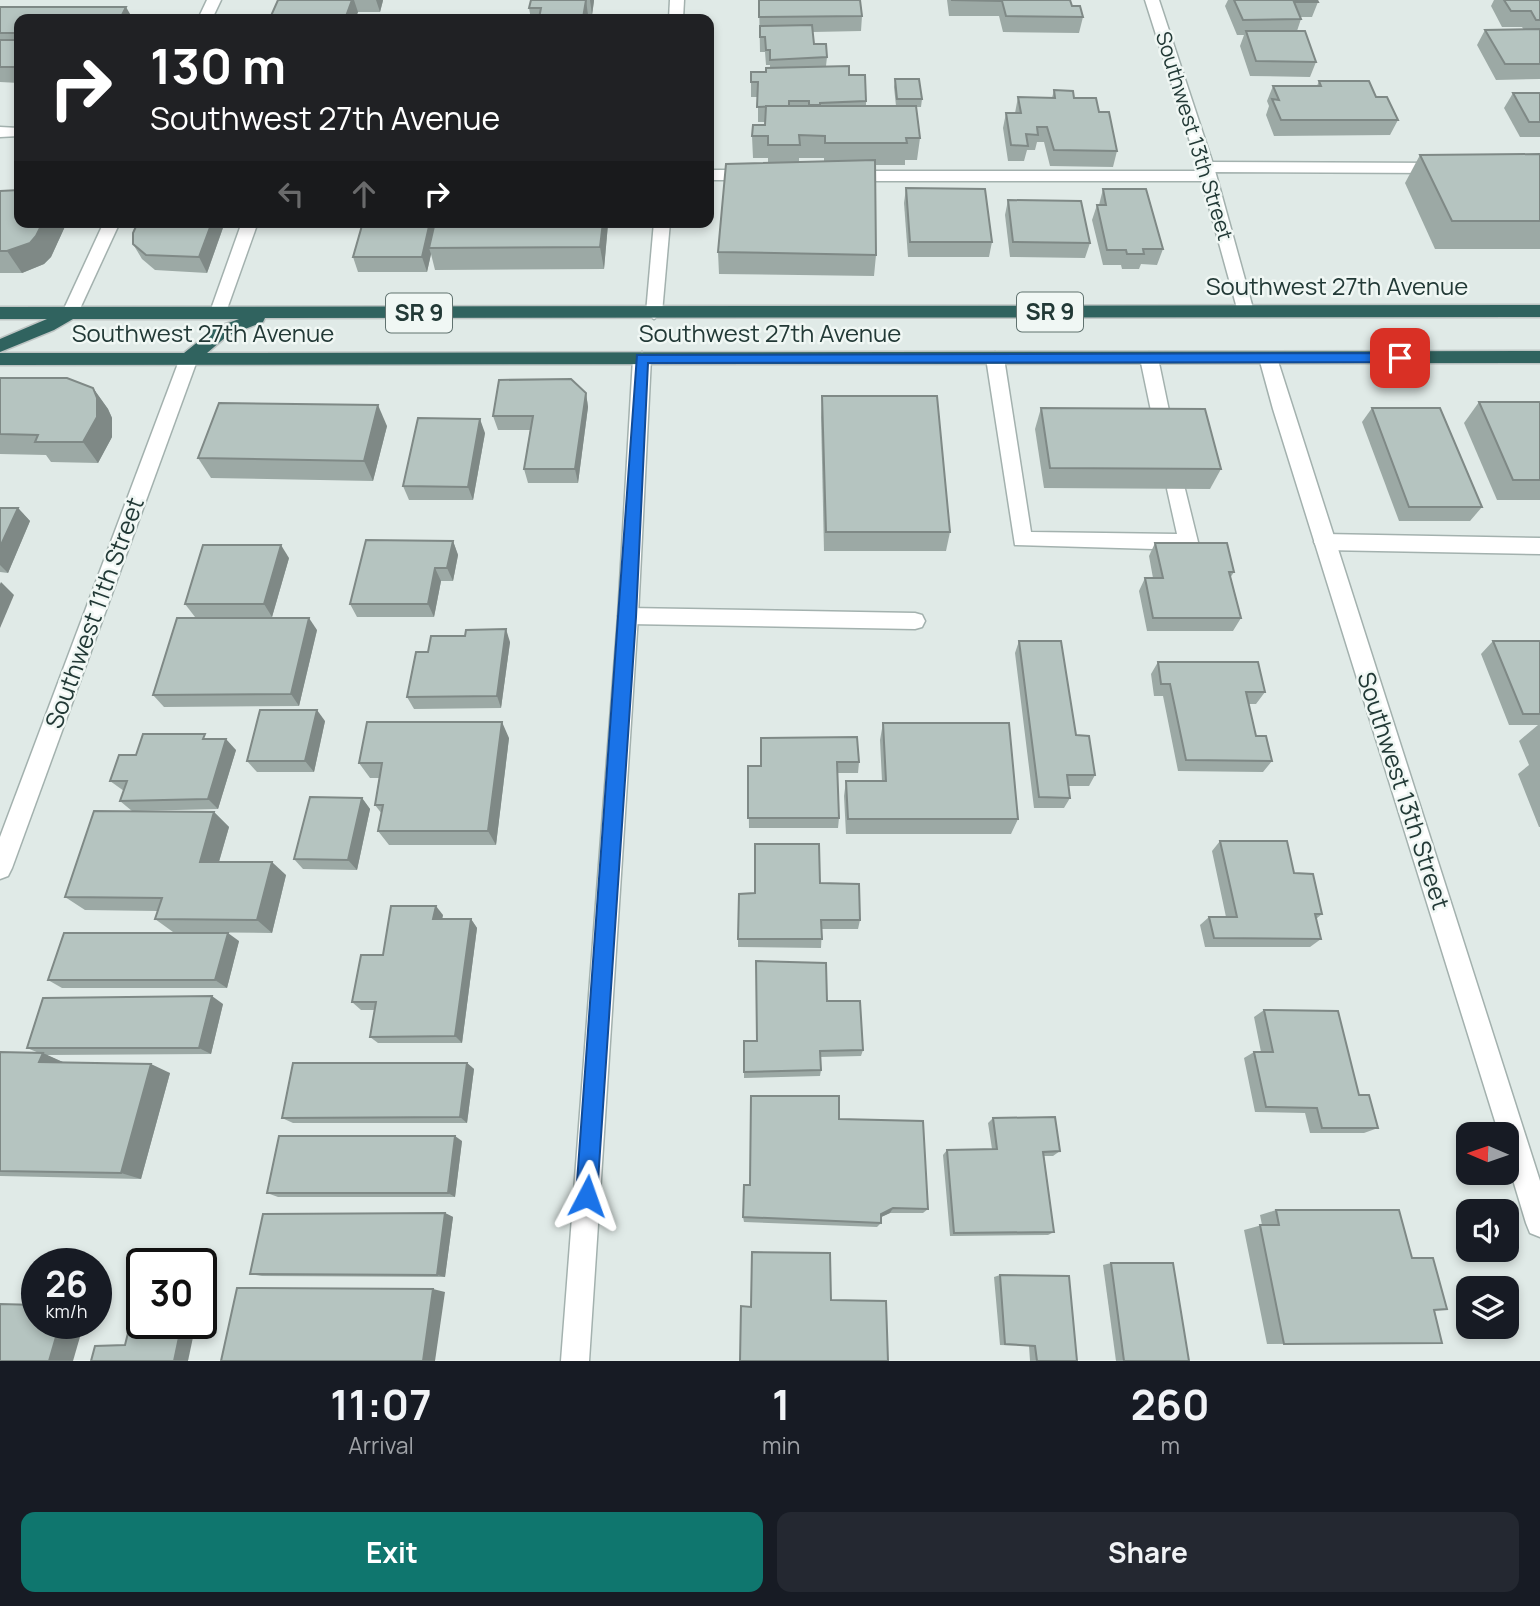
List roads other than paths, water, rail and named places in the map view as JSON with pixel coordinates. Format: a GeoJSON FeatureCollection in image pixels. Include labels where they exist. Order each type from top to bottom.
{"type":"FeatureCollection","features":[{"type":"Feature","properties":{"kind":"highway","name":"Southwest 27th Avenue"},"geometry":{"type":"LineString","coordinates":[[0,313],[1540,311]]}},
{"type":"Feature","properties":{"kind":"highway"},"geometry":{"type":"LineString","coordinates":[[189,358],[221,332],[244,321],[279,312]]}},
{"type":"Feature","properties":{"kind":"highway"},"geometry":{"type":"LineString","coordinates":[[0,346],[37,331],[70,313]]}},
{"type":"Feature","properties":{"kind":"highway","name":"Southwest 27th Avenue"},"geometry":{"type":"LineString","coordinates":[[0,359],[1540,357]]}},
{"type":"Feature","properties":{"kind":"street","name":"Southwest 13th Street"},"geometry":{"type":"LineString","coordinates":[[1152,0],[1207,172],[1246,312]]}},
{"type":"Feature","properties":{"kind":"street"},"geometry":{"type":"LineString","coordinates":[[835,176],[1458,168]]}},
{"type":"Feature","properties":{"kind":"street"},"geometry":{"type":"LineString","coordinates":[[714,175],[765,175]]}},
{"type":"Feature","properties":{"kind":"street"},"geometry":{"type":"LineString","coordinates":[[70,313],[109,228]]}},
{"type":"Feature","properties":{"kind":"street"},"geometry":{"type":"LineString","coordinates":[[218,312],[248,228]]}},
{"type":"Feature","properties":{"kind":"street"},"geometry":{"type":"LineString","coordinates":[[654,313],[661,228]]}},
{"type":"Feature","properties":{"kind":"street","name":"Southwest 11th Street"},"geometry":{"type":"LineString","coordinates":[[0,868],[189,358]]}},
{"type":"Feature","properties":{"kind":"street"},"geometry":{"type":"LineString","coordinates":[[575,1361],[628,617],[642,358]]}},
{"type":"Feature","properties":{"kind":"street"},"geometry":{"type":"LineString","coordinates":[[995,358],[1022,540],[1188,542],[1176,489]]}},
{"type":"Feature","properties":{"kind":"street"},"geometry":{"type":"LineString","coordinates":[[1149,358],[1164,429]]}},
{"type":"Feature","properties":{"kind":"street","name":"Southwest 13th Street"},"geometry":{"type":"LineString","coordinates":[[1268,358],[1540,1223]]}},
{"type":"Feature","properties":{"kind":"street"},"geometry":{"type":"LineString","coordinates":[[1324,542],[1540,545]]}},
{"type":"Feature","properties":{"kind":"street"},"geometry":{"type":"LineString","coordinates":[[628,617],[915,621]]}}]}
